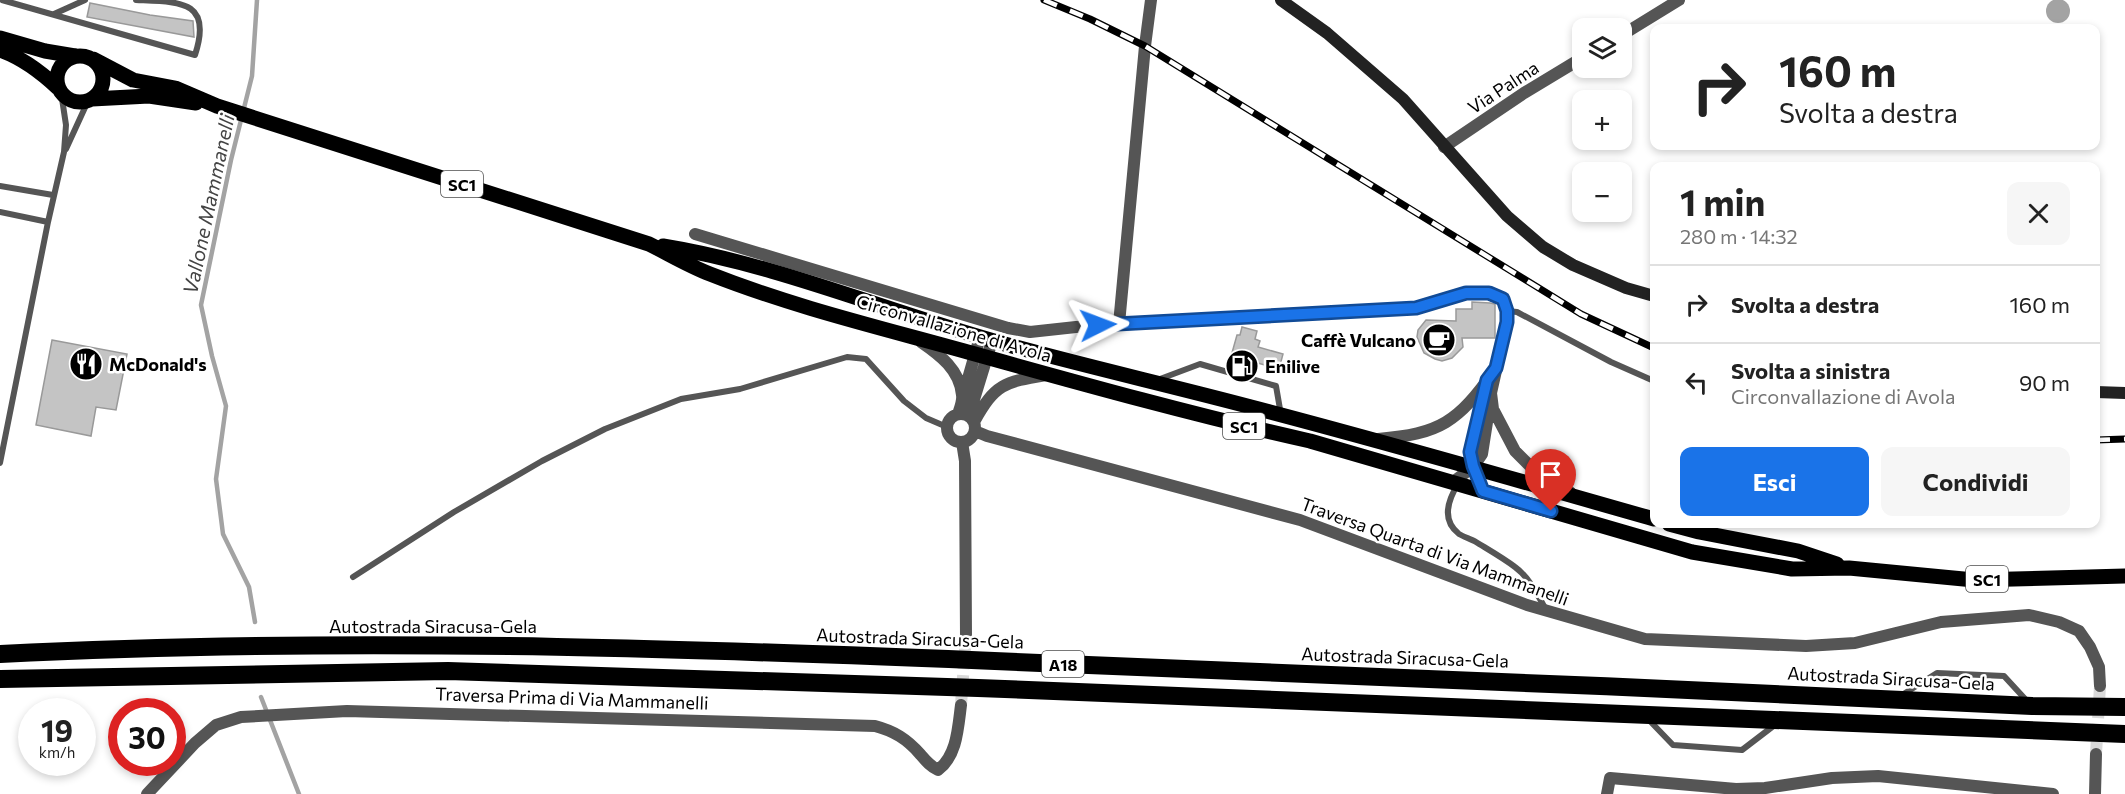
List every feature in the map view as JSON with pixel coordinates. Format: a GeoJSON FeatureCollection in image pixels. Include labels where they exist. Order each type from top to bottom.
{"type":"FeatureCollection","features":[{"type":"Feature","properties":{"kind":"highway","name":"Autostrada Siracusa-Gela"},"geometry":{"type":"LineString","coordinates":[[0,654],[93,650],[447,644],[935,658],[2032,706],[2125,707]]}},
{"type":"Feature","properties":{"kind":"highway","name":"A18"},"geometry":{"type":"LineString","coordinates":[[1,680],[448,671],[978,688],[2125,734]]}},
{"type":"Feature","properties":{"kind":"main road"},"geometry":{"type":"LineString","coordinates":[[1281,0],[1327,33],[1403,99],[1507,216],[1543,247],[1573,266],[1626,288],[1650,295]]}},
{"type":"Feature","properties":{"kind":"main road"},"geometry":{"type":"LineString","coordinates":[[0,38],[45,51],[88,57],[134,80],[175,88],[217,106]]}},
{"type":"Feature","properties":{"kind":"main road"},"geometry":{"type":"LineString","coordinates":[[0,50],[46,76],[65,97],[76,102],[149,96],[217,106]]}},
{"type":"Feature","properties":{"kind":"main road"},"geometry":{"type":"LineString","coordinates":[[59,90],[57,74],[59,68],[63,62],[75,56]]}},
{"type":"Feature","properties":{"kind":"main road"},"geometry":{"type":"LineString","coordinates":[[90,100],[102,87],[103,80],[99,65],[93,60]]}},
{"type":"Feature","properties":{"kind":"main road","name":"Circonvallazione di Avola"},"geometry":{"type":"LineString","coordinates":[[217,106],[649,244],[708,273],[774,297],[1047,375],[1249,428],[1310,441],[1692,552],[1792,569],[1849,568],[1974,580],[2125,576]]}},
{"type":"Feature","properties":{"kind":"main road","name":"Circonvallazione di Avola"},"geometry":{"type":"LineString","coordinates":[[649,244],[711,254],[775,271],[986,339],[1473,466],[1650,518]]}},
{"type":"Feature","properties":{"kind":"main road"},"geometry":{"type":"LineString","coordinates":[[2100,392],[2123,393]]}},
{"type":"Feature","properties":{"kind":"main road","name":"Circonvallazione di Avola"},"geometry":{"type":"LineString","coordinates":[[1684,528],[1798,551],[1849,568]]}},
{"type":"Feature","properties":{"kind":"street"},"geometry":{"type":"LineString","coordinates":[[1119,324],[1151,0]]}},
{"type":"Feature","properties":{"kind":"street"},"geometry":{"type":"LineString","coordinates":[[1632,29],[1680,0]]}},
{"type":"Feature","properties":{"kind":"street","name":"Via Palma"},"geometry":{"type":"LineString","coordinates":[[1444,147],[1524,93],[1572,64]]}},
{"type":"Feature","properties":{"kind":"street"},"geometry":{"type":"LineString","coordinates":[[695,234],[1008,328],[1030,332],[1119,324],[1416,308],[1466,293],[1489,293],[1503,299],[1507,311],[1507,322],[1496,368],[1489,386],[1482,454],[1456,482]]}},
{"type":"Feature","properties":{"kind":"street"},"geometry":{"type":"LineString","coordinates":[[918,339],[941,356],[950,366],[963,396]]}},
{"type":"Feature","properties":{"kind":"street"},"geometry":{"type":"LineString","coordinates":[[973,423],[963,414],[950,419],[947,427],[951,438],[962,442],[970,439],[973,423],[972,406],[986,339]]}},
{"type":"Feature","properties":{"kind":"street"},"geometry":{"type":"LineString","coordinates":[[958,414],[963,396],[981,356]]}},
{"type":"Feature","properties":{"kind":"street"},"geometry":{"type":"LineString","coordinates":[[973,423],[986,399],[998,389],[1014,380],[1047,375]]}},
{"type":"Feature","properties":{"kind":"street"},"geometry":{"type":"LineString","coordinates":[[1371,439],[1407,436],[1434,429],[1461,411],[1489,386]]}},
{"type":"Feature","properties":{"kind":"street"},"geometry":{"type":"LineString","coordinates":[[1489,386],[1493,409],[1515,452],[1532,468],[1578,497]]}},
{"type":"Feature","properties":{"kind":"street","name":"Traversa Quarta di Via Mammanelli"},"geometry":{"type":"LineString","coordinates":[[973,423],[987,436],[1300,520],[1527,605],[1644,639],[1806,646],[1855,643],[1941,622],[2029,615],[2059,622],[2079,632],[2090,647],[2099,667],[2100,686]]}},
{"type":"Feature","properties":{"kind":"street"},"geometry":{"type":"LineString","coordinates":[[962,442],[965,461],[966,635]]}},
{"type":"Feature","properties":{"kind":"street"},"geometry":{"type":"LineString","coordinates":[[1473,466],[1483,491]]}},
{"type":"Feature","properties":{"kind":"street","name":"Traversa Prima di Via Mammanelli"},"geometry":{"type":"LineString","coordinates":[[147,794],[195,743],[216,725],[241,717],[347,711],[875,726],[892,730],[904,738],[929,765],[938,771],[945,765],[952,752],[961,705]]}},
{"type":"Feature","properties":{"kind":"street"},"geometry":{"type":"LineString","coordinates":[[2095,794],[2096,754]]}},
{"type":"Feature","properties":{"kind":"street"},"geometry":{"type":"LineString","coordinates":[[1607,794],[1610,778],[1736,789],[1765,788],[1832,778],[1878,776],[2053,794]]}},
{"type":"Feature","properties":{"kind":"lane"},"geometry":{"type":"LineString","coordinates":[[2,0],[195,55],[202,34],[200,21],[193,10],[178,2],[136,0]]}},
{"type":"Feature","properties":{"kind":"lane"},"geometry":{"type":"LineString","coordinates":[[53,14],[85,0]]}},
{"type":"Feature","properties":{"kind":"lane"},"geometry":{"type":"LineString","coordinates":[[0,464],[53,195],[64,152],[66,125],[59,90]]}},
{"type":"Feature","properties":{"kind":"lane"},"geometry":{"type":"LineString","coordinates":[[64,152],[90,100]]}},
{"type":"Feature","properties":{"kind":"lane"},"geometry":{"type":"LineString","coordinates":[[0,186],[53,195]]}},
{"type":"Feature","properties":{"kind":"lane"},"geometry":{"type":"LineString","coordinates":[[0,212],[48,222]]}},
{"type":"Feature","properties":{"kind":"lane"},"geometry":{"type":"LineString","coordinates":[[1507,311],[1517,312],[1611,362],[1650,379]]}},
{"type":"Feature","properties":{"kind":"lane"},"geometry":{"type":"LineString","coordinates":[[353,577],[454,512],[522,472],[605,429],[681,399],[740,389],[847,357],[866,359],[904,400],[926,418],[947,427]]}},
{"type":"Feature","properties":{"kind":"lane"},"geometry":{"type":"LineString","coordinates":[[1151,383],[1200,364],[1276,386],[1281,415]]}},
{"type":"Feature","properties":{"kind":"lane"},"geometry":{"type":"LineString","coordinates":[[1456,482],[1449,498],[1449,523],[1460,534],[1517,568],[1531,584],[1547,611]]}},
{"type":"Feature","properties":{"kind":"lane"},"geometry":{"type":"LineString","coordinates":[[1895,699],[1937,673],[2004,676],[2032,706]]}},
{"type":"Feature","properties":{"kind":"lane"},"geometry":{"type":"LineString","coordinates":[[1643,714],[1673,745],[1742,750],[1782,720]]}},
{"type":"Feature","properties":{"kind":"shaded area"},"geometry":{"type":"Polygon","coordinates":[[[2058,-1],[2066,3],[2070,11],[2066,19],[2058,23],[2050,19],[2046,11],[2050,3],[2058,-1]]]}},
{"type":"Feature","properties":{"kind":"building"},"geometry":{"type":"Polygon","coordinates":[[[90,3],[193,21],[194,37],[87,17],[90,3]]]}},
{"type":"Feature","properties":{"kind":"building"},"geometry":{"type":"Polygon","coordinates":[[[1472,302],[1495,304],[1495,338],[1462,338],[1463,347],[1452,358],[1442,361],[1424,353],[1417,337],[1418,330],[1426,320],[1456,321],[1456,309],[1472,309],[1472,302]]]}},
{"type":"Feature","properties":{"kind":"building"},"geometry":{"type":"Polygon","coordinates":[[[1242,327],[1257,331],[1255,339],[1260,341],[1258,347],[1283,354],[1279,369],[1254,362],[1251,373],[1228,367],[1237,335],[1240,335],[1242,327]]]}},
{"type":"Feature","properties":{"kind":"building"},"geometry":{"type":"Polygon","coordinates":[[[52,340],[127,354],[116,410],[96,407],[91,436],[36,425],[52,340]]]}},
{"type":"Feature","properties":{"kind":"waterway","name":"Vallone Mammanelli"},"geometry":{"type":"LineString","coordinates":[[255,622],[249,587],[223,534],[216,479],[226,406],[201,305],[231,160],[252,76],[257,0]]}},
{"type":"Feature","properties":{"kind":"waterway","name":"Vallone Mammanelli"},"geometry":{"type":"LineString","coordinates":[[261,697],[299,794]]}},
{"type":"Feature","properties":{"kind":"tunnel"},"geometry":{"type":"LineString","coordinates":[[961,705],[966,635]]}},
{"type":"Feature","properties":{"kind":"tunnel"},"geometry":{"type":"LineString","coordinates":[[2096,754],[2100,686]]}},
{"type":"Feature","properties":{"kind":"railway"},"geometry":{"type":"LineString","coordinates":[[1044,0],[1145,46],[1581,314],[1650,346]]}},
{"type":"Feature","properties":{"kind":"railway"},"geometry":{"type":"LineString","coordinates":[[2100,440],[2125,439]]}},
{"type":"Feature","properties":{"kind":"place","name":"Caffè Vulcano"},"geometry":{"type":"Point","coordinates":[1439,340]}},
{"type":"Feature","properties":{"kind":"place","name":"McDonald's"},"geometry":{"type":"Point","coordinates":[86,364]}},
{"type":"Feature","properties":{"kind":"place","name":"Enilive"},"geometry":{"type":"Point","coordinates":[1242,366]}},
{"type":"Feature","properties":{"kind":"route"},"geometry":{"type":"LineString","coordinates":[[1098,325],[1416,308],[1466,293],[1489,293],[1503,299],[1507,311],[1507,322],[1496,368],[1487,380],[1470,452],[1473,466],[1483,491],[1551,511]]}}]}
